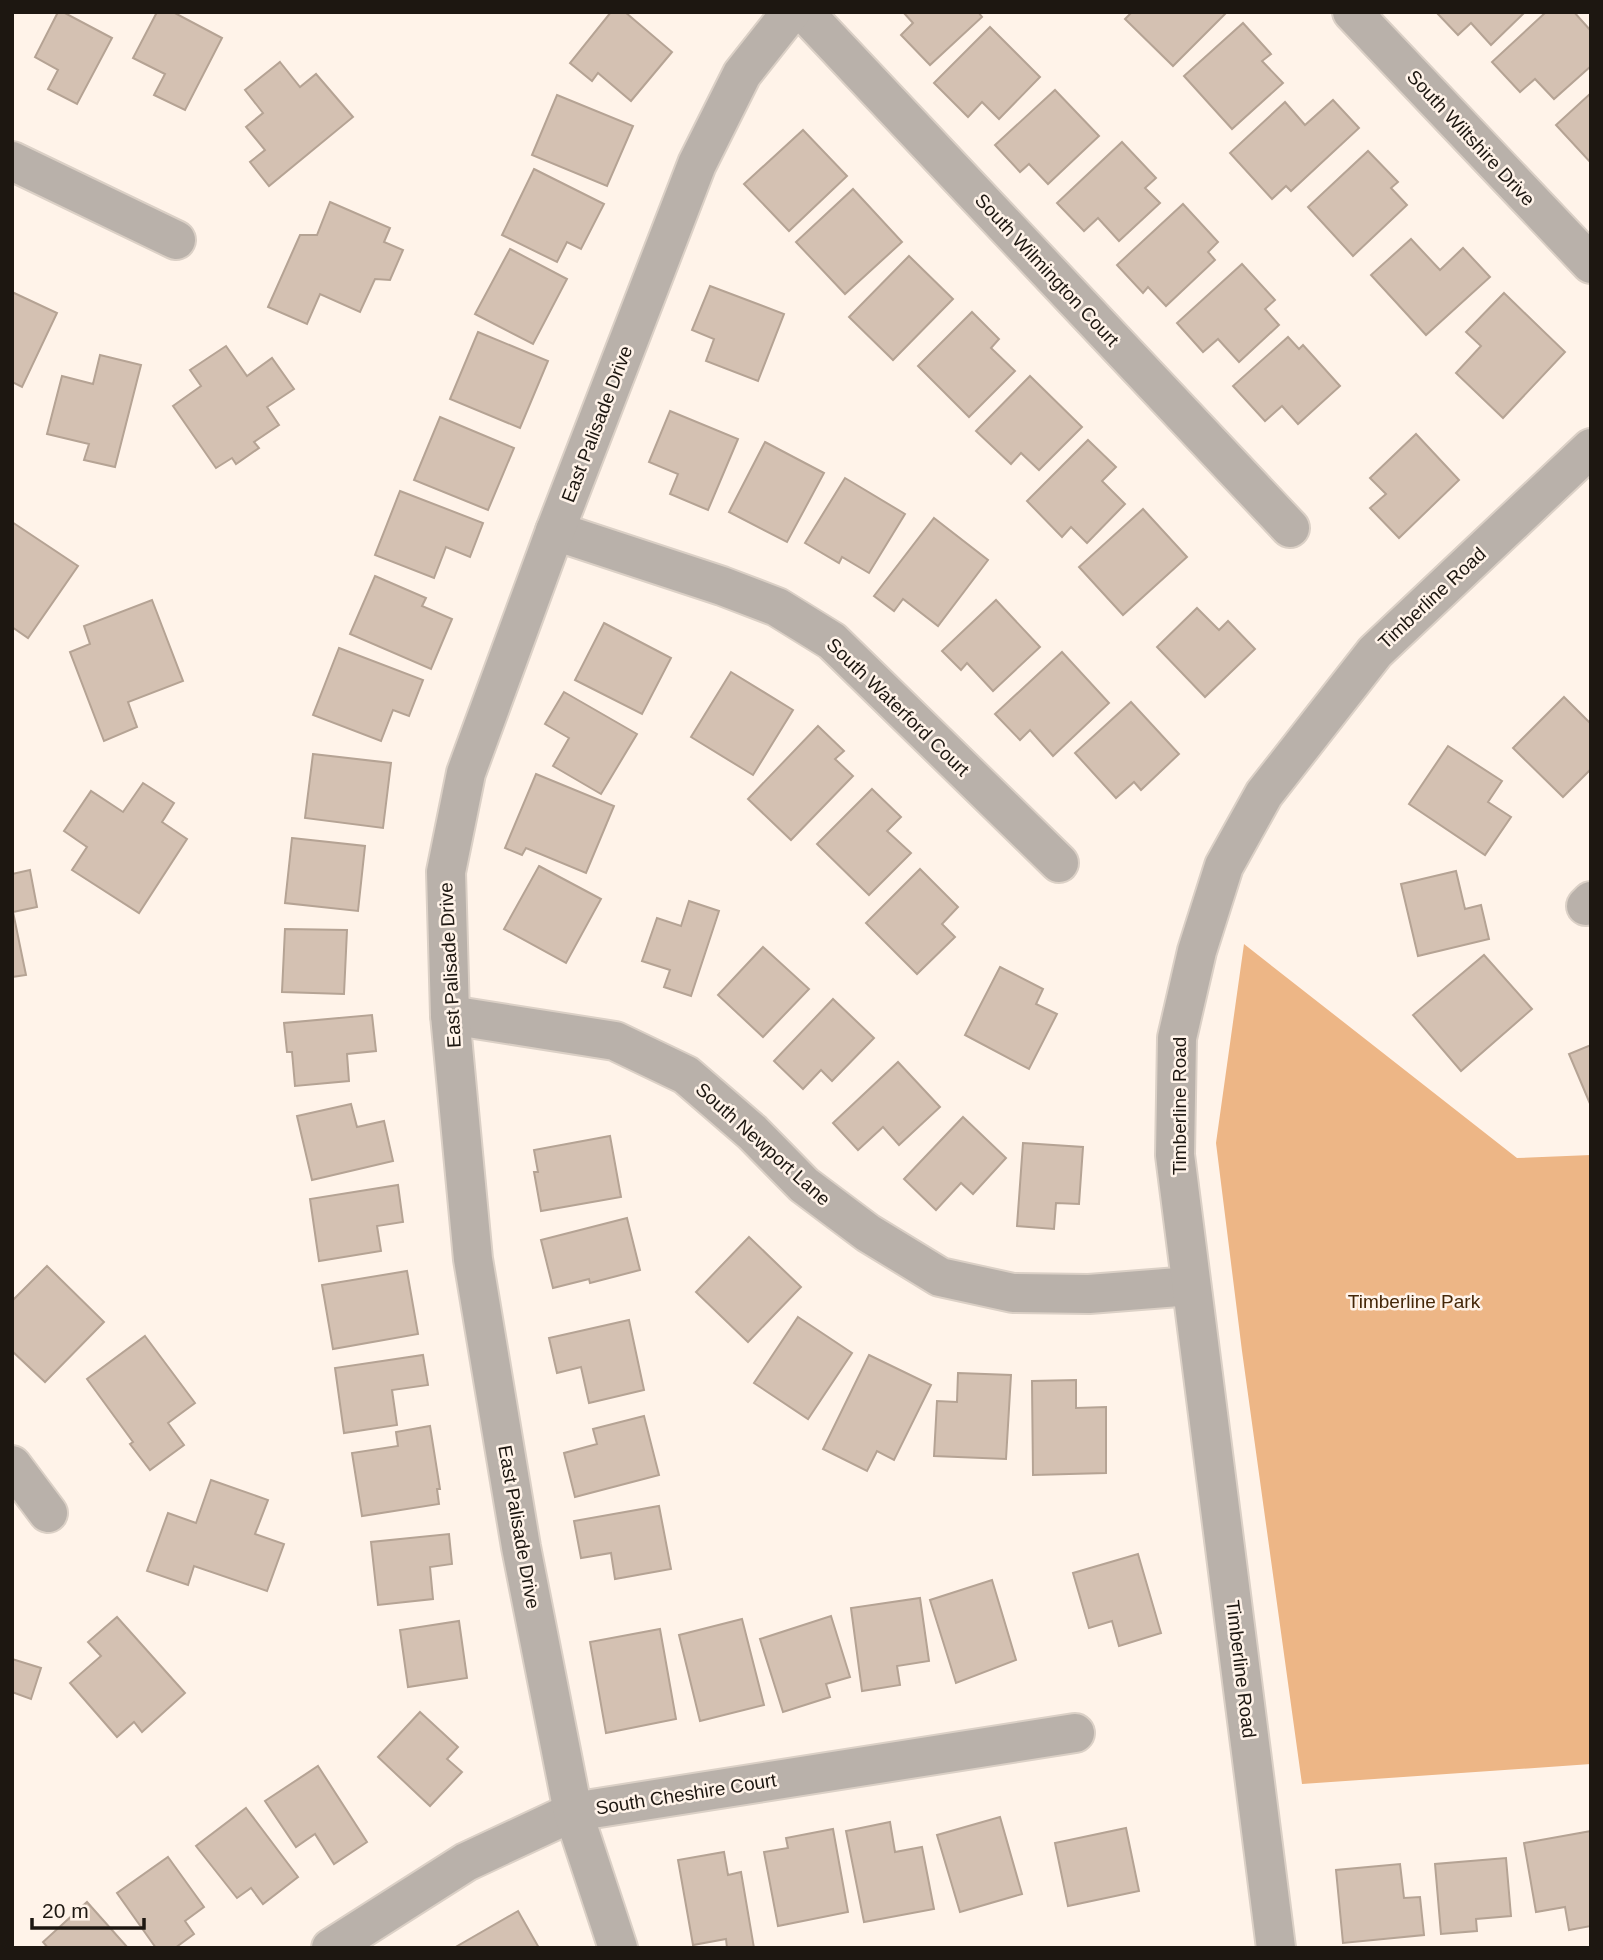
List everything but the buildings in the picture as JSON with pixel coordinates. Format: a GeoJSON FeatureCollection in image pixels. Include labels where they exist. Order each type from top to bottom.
{"type":"FeatureCollection","features":[{"type":"Feature","properties":{"kind":"street","name":"East Palisade Drive"},"geometry":{"type":"LineString","coordinates":[[618,1948],[573,1812],[521,1547],[473,1259],[450,1015],[446,872],[466,773],[555,531],[697,164],[742,74],[791,12]]}},
{"type":"Feature","properties":{"kind":"street","name":"South Wilmington Court"},"geometry":{"type":"LineString","coordinates":[[804,12],[1290,528]]}},
{"type":"Feature","properties":{"kind":"street","name":"South Wiltshire Drive"},"geometry":{"type":"LineString","coordinates":[[1352,12],[1591,264]]}},
{"type":"Feature","properties":{"kind":"street"},"geometry":{"type":"LineString","coordinates":[[12,161],[176,240]]}},
{"type":"Feature","properties":{"kind":"street","name":"Timberline Road"},"geometry":{"type":"LineString","coordinates":[[1276,1948],[1175,1155],[1177,1038],[1197,951],[1224,866],[1264,794],[1375,652],[1591,448]]}},
{"type":"Feature","properties":{"kind":"street","name":"South Waterford Court"},"geometry":{"type":"LineString","coordinates":[[555,531],[777,607],[832,641],[1059,863]]}},
{"type":"Feature","properties":{"kind":"street","name":"South Newport Lane"},"geometry":{"type":"LineString","coordinates":[[450,1015],[615,1041],[686,1074],[752,1132],[804,1185],[868,1233],[940,1277],[1013,1293],[1089,1294],[1191,1286]]}},
{"type":"Feature","properties":{"kind":"street"},"geometry":{"type":"LineString","coordinates":[[12,1465],[48,1513]]}},
{"type":"Feature","properties":{"kind":"street","name":"South Cheshire Court"},"geometry":{"type":"LineString","coordinates":[[331,1948],[466,1862],[573,1812],[1075,1733]]}},
{"type":"Feature","properties":{"kind":"green space","name":"Timberline Park"},"geometry":{"type":"Polygon","coordinates":[[[1244,944],[1517,1158],[1591,1155],[1591,1764],[1302,1784],[1216,1143],[1244,944]]]}}]}
